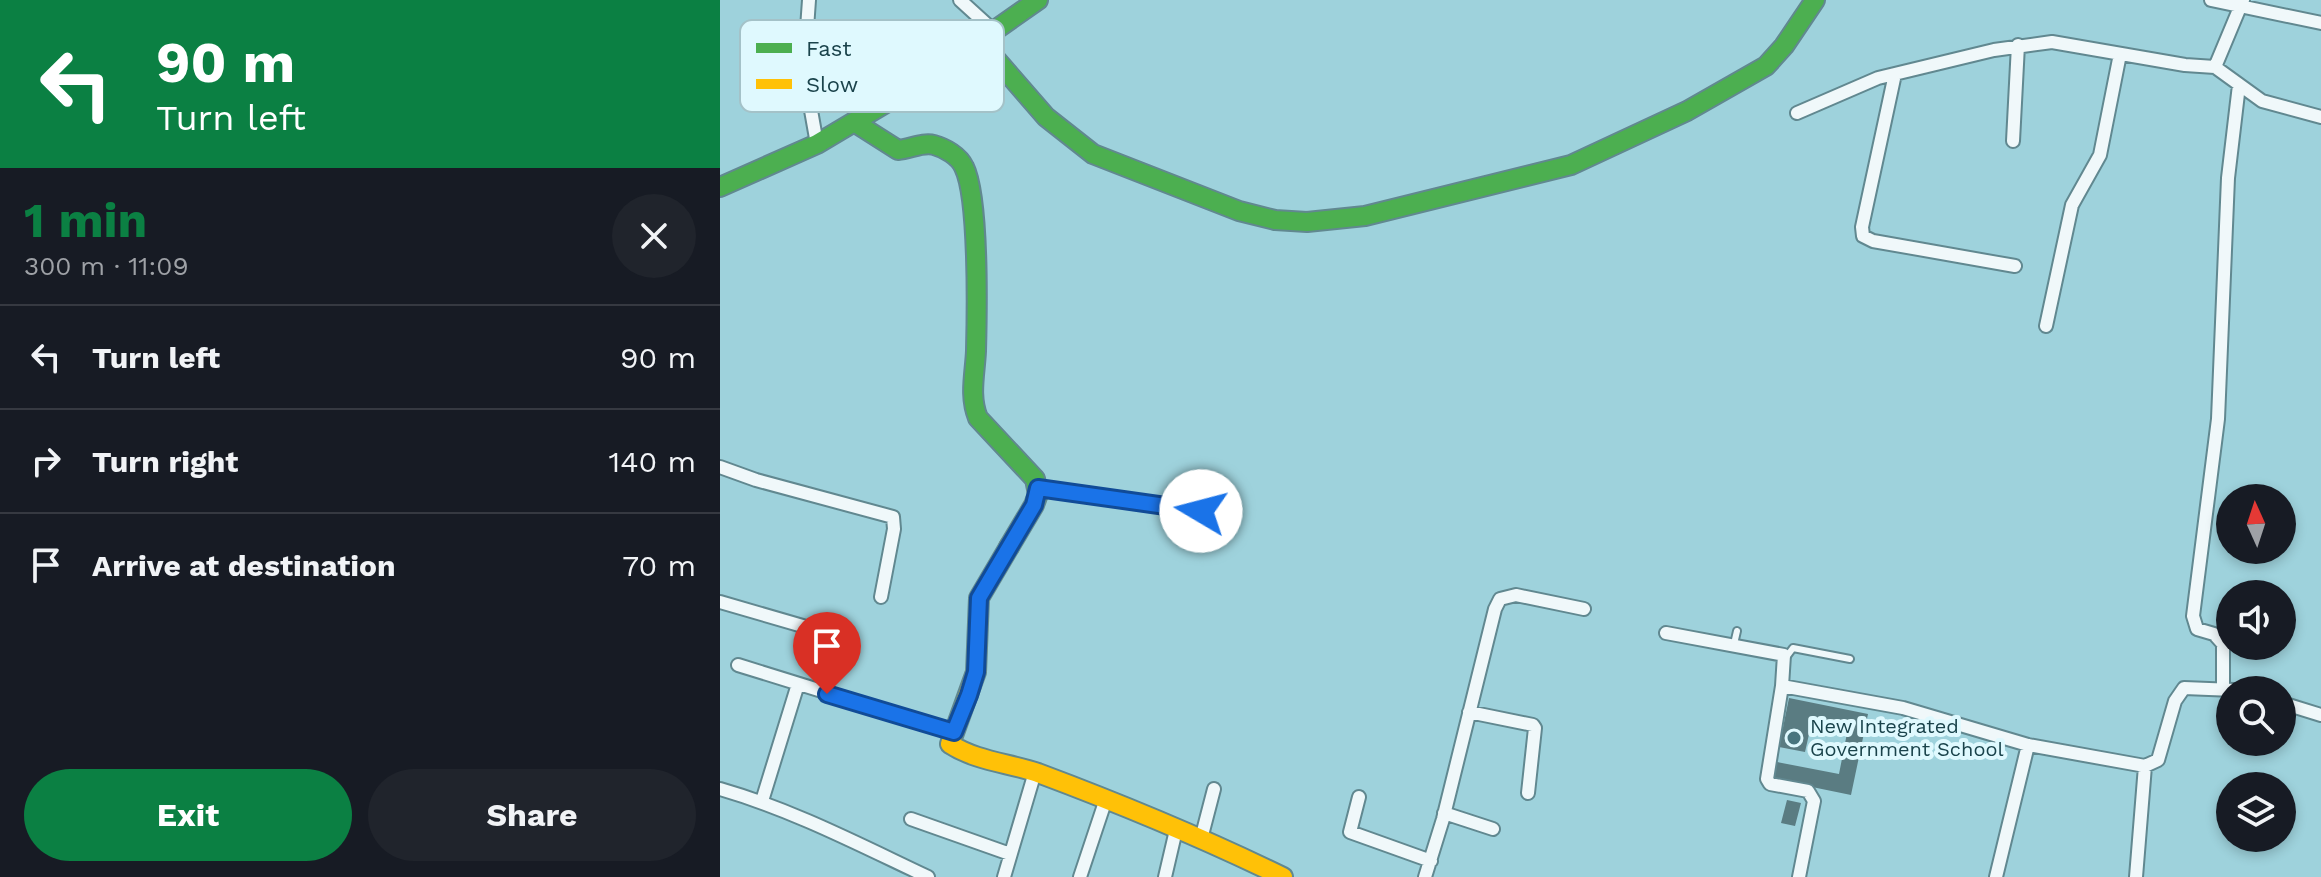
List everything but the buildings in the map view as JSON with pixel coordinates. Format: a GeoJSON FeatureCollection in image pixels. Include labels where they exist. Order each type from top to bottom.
{"type":"FeatureCollection","features":[{"type":"Feature","properties":{"kind":"street"},"geometry":{"type":"LineString","coordinates":[[808,20],[809,0]]}},
{"type":"Feature","properties":{"kind":"street"},"geometry":{"type":"LineString","coordinates":[[960,0],[975,20]]}},
{"type":"Feature","properties":{"kind":"street"},"geometry":{"type":"LineString","coordinates":[[1004,24],[1038,0]]}},
{"type":"Feature","properties":{"kind":"street"},"geometry":{"type":"LineString","coordinates":[[1004,59],[1050,123],[1075,144],[1093,154],[1239,211],[1275,220],[1307,222],[1365,216],[1521,181],[1571,165],[1687,111],[1766,66],[1784,46],[1815,0]]}},
{"type":"Feature","properties":{"kind":"street"},"geometry":{"type":"LineString","coordinates":[[2211,0],[2243,3],[2321,23]]}},
{"type":"Feature","properties":{"kind":"street"},"geometry":{"type":"LineString","coordinates":[[2215,67],[2243,3]]}},
{"type":"Feature","properties":{"kind":"street"},"geometry":{"type":"LineString","coordinates":[[1797,113],[1850,89],[1895,74],[2018,45],[2052,42],[2215,67],[2262,101],[2321,117]]}},
{"type":"Feature","properties":{"kind":"street"},"geometry":{"type":"LineString","coordinates":[[2013,141],[2018,45]]}},
{"type":"Feature","properties":{"kind":"street"},"geometry":{"type":"LineString","coordinates":[[2046,326],[2072,205],[2100,155],[2120,54]]}},
{"type":"Feature","properties":{"kind":"street"},"geometry":{"type":"LineString","coordinates":[[1895,74],[1862,227],[1863,236],[1873,241],[2015,266]]}},
{"type":"Feature","properties":{"kind":"street"},"geometry":{"type":"LineString","coordinates":[[2227,676],[2223,644],[2214,634],[2197,629],[2193,616],[2218,419],[2228,178],[2239,85]]}},
{"type":"Feature","properties":{"kind":"street"},"geometry":{"type":"LineString","coordinates":[[811,112],[817,144]]}},
{"type":"Feature","properties":{"kind":"street"},"geometry":{"type":"LineString","coordinates":[[720,187],[817,144],[871,112]]}},
{"type":"Feature","properties":{"kind":"street"},"geometry":{"type":"LineString","coordinates":[[854,122],[898,150],[932,144],[949,152],[964,167],[970,211],[976,324],[972,406],[978,418],[1035,479],[1038,488],[1034,505],[979,598],[976,672],[950,744],[954,748],[1035,772],[1201,839],[1283,877]]}},
{"type":"Feature","properties":{"kind":"street"},"geometry":{"type":"LineString","coordinates":[[720,467],[756,480],[893,517],[894,529],[881,597]]}},
{"type":"Feature","properties":{"kind":"street"},"geometry":{"type":"LineString","coordinates":[[1425,877],[1500,599],[1516,595],[1584,609]]}},
{"type":"Feature","properties":{"kind":"street"},"geometry":{"type":"LineString","coordinates":[[720,602],[844,638]]}},
{"type":"Feature","properties":{"kind":"street"},"geometry":{"type":"LineString","coordinates":[[1666,633],[1683,630],[1736,638],[1780,652],[1786,659],[1767,779],[1770,784],[1812,794],[1814,801],[1804,820],[1799,877]]}},
{"type":"Feature","properties":{"kind":"street"},"geometry":{"type":"LineString","coordinates":[[738,665],[954,732]]}},
{"type":"Feature","properties":{"kind":"street"},"geometry":{"type":"LineString","coordinates":[[762,801],[798,684]]}},
{"type":"Feature","properties":{"kind":"street"},"geometry":{"type":"LineString","coordinates":[[1782,686],[1903,708],[2028,745],[2145,766],[2158,760],[2178,692],[2191,686],[2216,688]]}},
{"type":"Feature","properties":{"kind":"street"},"geometry":{"type":"LineString","coordinates":[[2296,707],[2321,715]]}},
{"type":"Feature","properties":{"kind":"street"},"geometry":{"type":"LineString","coordinates":[[1469,712],[1533,725],[1528,793]]}},
{"type":"Feature","properties":{"kind":"street"},"geometry":{"type":"LineString","coordinates":[[1996,877],[2028,745]]}},
{"type":"Feature","properties":{"kind":"street"},"geometry":{"type":"LineString","coordinates":[[2136,877],[2145,766]]}},
{"type":"Feature","properties":{"kind":"street"},"geometry":{"type":"LineString","coordinates":[[1004,877],[1035,772]]}},
{"type":"Feature","properties":{"kind":"street"},"geometry":{"type":"LineString","coordinates":[[720,789],[762,801],[842,834],[928,877]]}},
{"type":"Feature","properties":{"kind":"street"},"geometry":{"type":"LineString","coordinates":[[1201,839],[1214,789]]}},
{"type":"Feature","properties":{"kind":"street"},"geometry":{"type":"LineString","coordinates":[[1359,797],[1350,832],[1431,861]]}},
{"type":"Feature","properties":{"kind":"street"},"geometry":{"type":"LineString","coordinates":[[1080,877],[1105,802]]}},
{"type":"Feature","properties":{"kind":"street"},"geometry":{"type":"LineString","coordinates":[[1444,813],[1493,829]]}},
{"type":"Feature","properties":{"kind":"street"},"geometry":{"type":"LineString","coordinates":[[911,819],[1010,854]]}},
{"type":"Feature","properties":{"kind":"street"},"geometry":{"type":"LineString","coordinates":[[1165,877],[1176,830]]}},
{"type":"Feature","properties":{"kind":"lane"},"geometry":{"type":"LineString","coordinates":[[1038,488],[1201,511]]}},
{"type":"Feature","properties":{"kind":"lane"},"geometry":{"type":"LineString","coordinates":[[1786,659],[1793,648],[1850,659]]}},
{"type":"Feature","properties":{"kind":"traffic: fast"},"geometry":{"type":"LineString","coordinates":[[1004,24],[1038,0]]}},
{"type":"Feature","properties":{"kind":"traffic: fast"},"geometry":{"type":"LineString","coordinates":[[1004,69],[1046,117],[1093,154],[1239,211],[1275,220],[1307,222],[1365,216],[1571,165],[1687,111],[1766,66],[1784,46],[1815,0]]}},
{"type":"Feature","properties":{"kind":"traffic: fast"},"geometry":{"type":"LineString","coordinates":[[720,187],[817,144],[871,112]]}},
{"type":"Feature","properties":{"kind":"traffic: fast"},"geometry":{"type":"LineString","coordinates":[[854,122],[898,150],[925,144],[938,146],[955,156],[964,167],[972,203],[976,256],[975,410],[978,418],[1035,479],[1038,494],[1009,547]]}},
{"type":"Feature","properties":{"kind":"traffic: slow"},"geometry":{"type":"LineString","coordinates":[[1009,547],[979,598],[976,672],[950,744],[982,758],[1038,773],[1100,797],[1283,877]]}},
{"type":"Feature","properties":{"kind":"place","name":"New Integrated Government School"},"geometry":{"type":"Point","coordinates":[1794,738]}},
{"type":"Feature","properties":{"kind":"route"},"geometry":{"type":"LineString","coordinates":[[827,694],[954,732],[976,672],[979,598],[1034,505],[1038,488],[1201,511]]}}]}
